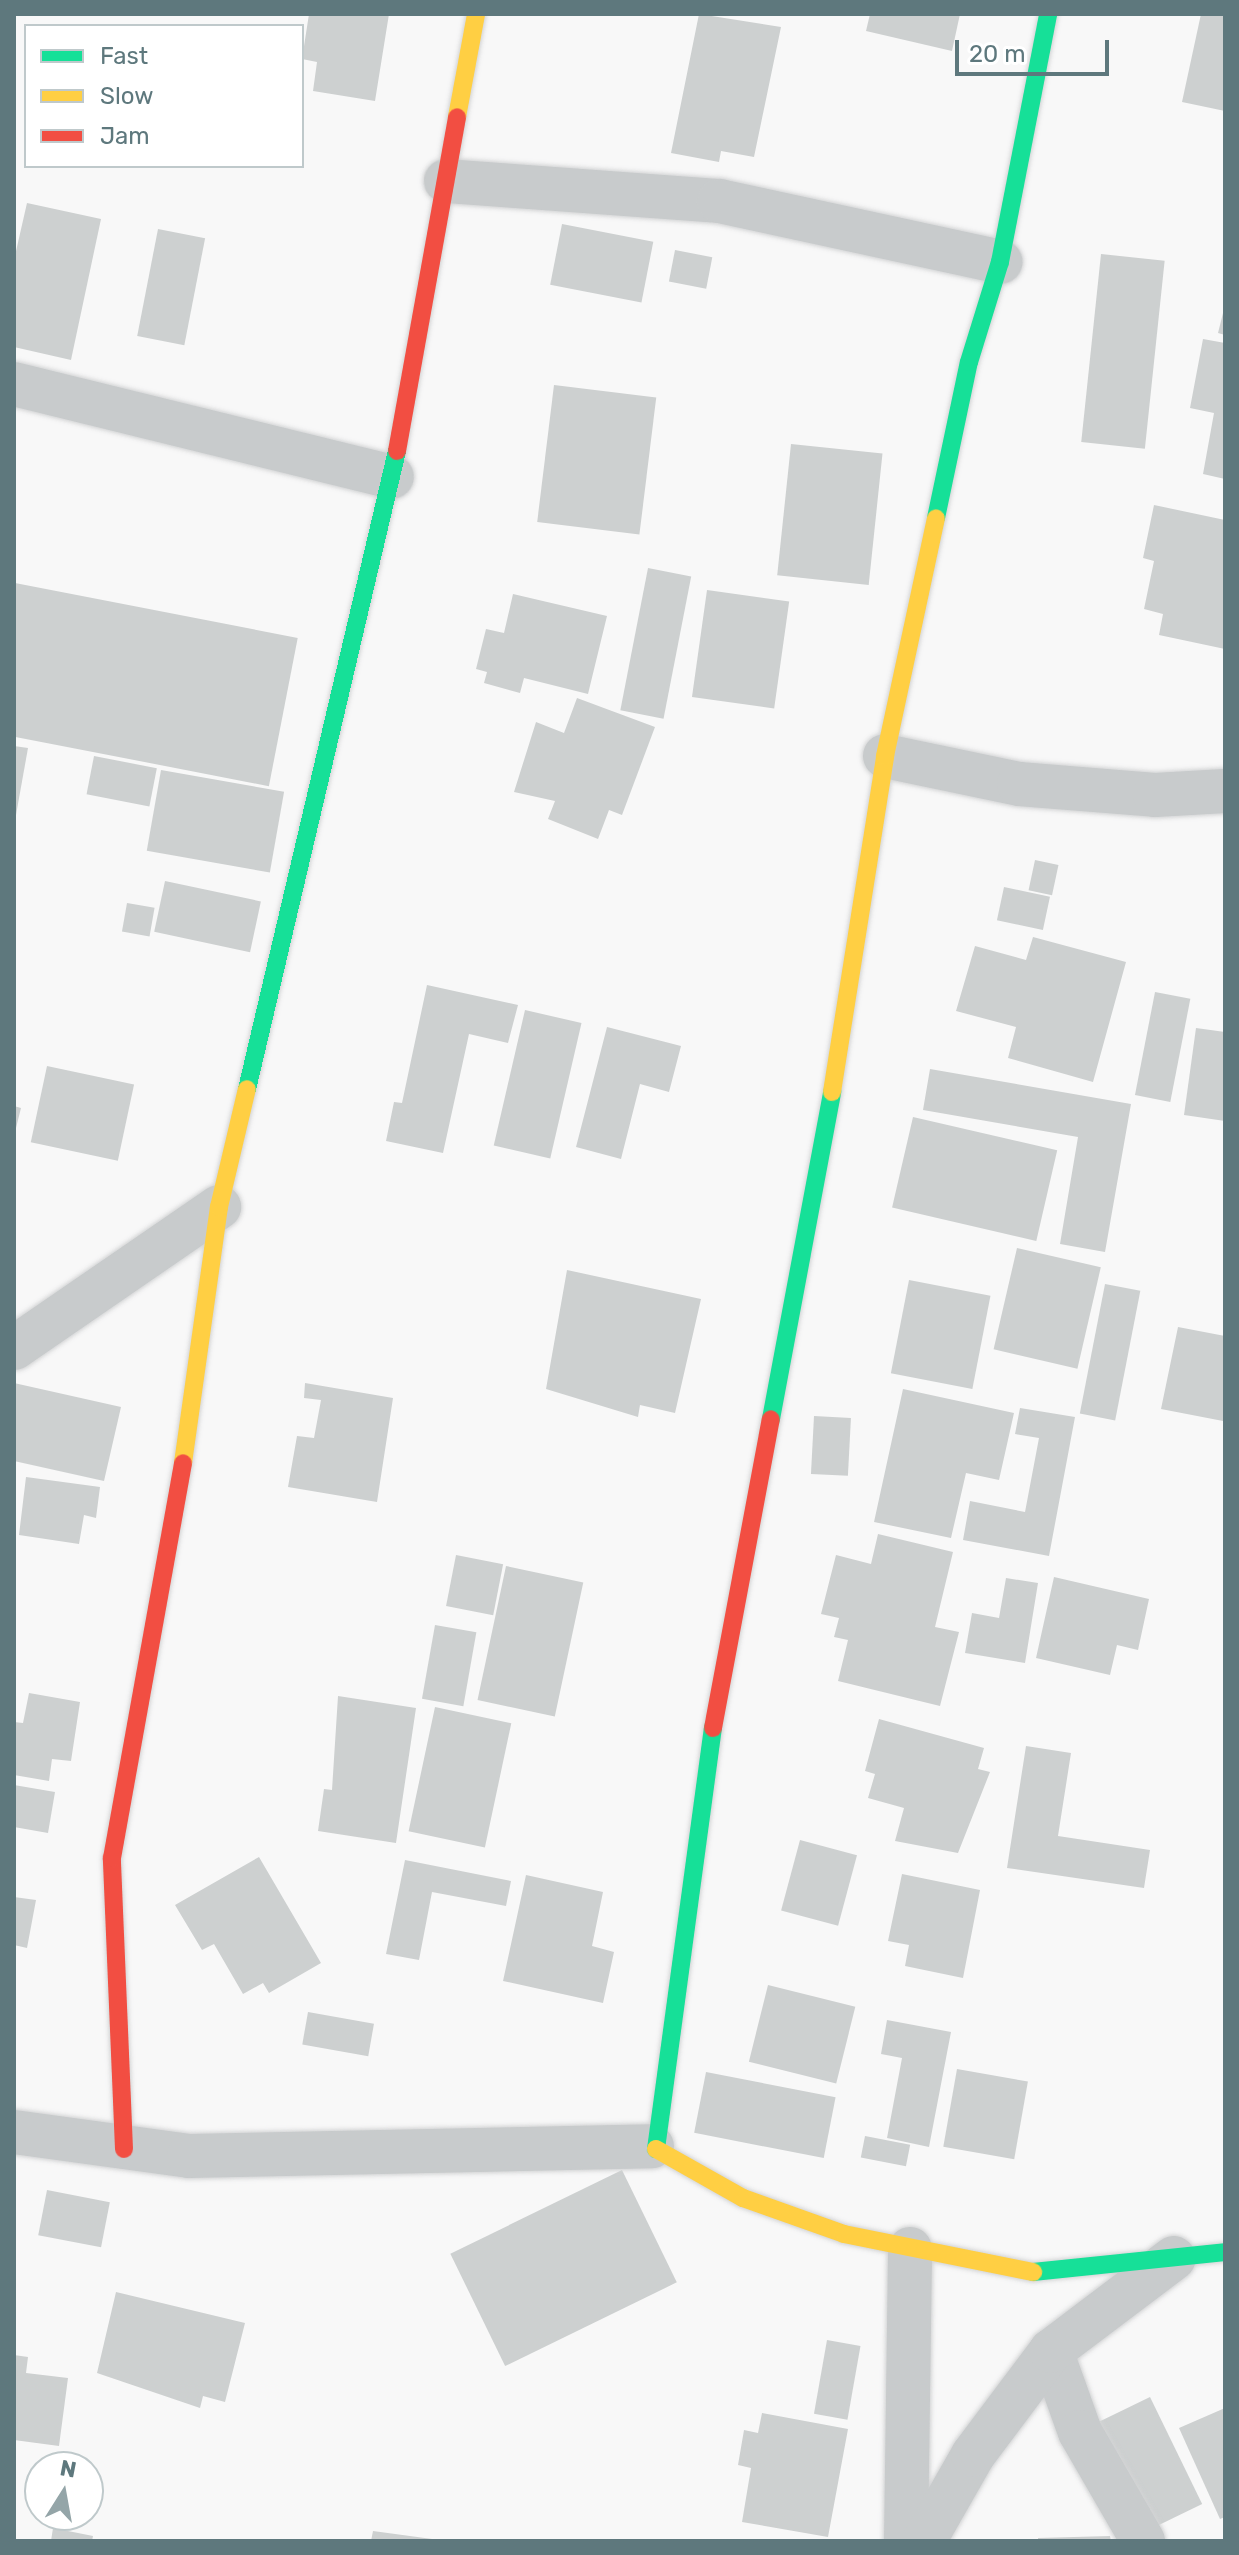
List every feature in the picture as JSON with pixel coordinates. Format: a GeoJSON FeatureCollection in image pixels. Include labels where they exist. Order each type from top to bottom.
{"type":"FeatureCollection","features":[{"type":"Feature","properties":{"kind":"street"},"geometry":{"type":"LineString","coordinates":[[124,2149],[112,1858],[176,1512],[219,1207],[392,477],[476,14]]}},
{"type":"Feature","properties":{"kind":"street"},"geometry":{"type":"LineString","coordinates":[[652,2146],[694,1831],[845,1025],[885,756],[969,362],[1000,262],[1048,14]]}},
{"type":"Feature","properties":{"kind":"street"},"geometry":{"type":"LineString","coordinates":[[446,181],[719,201],[1000,262]]}},
{"type":"Feature","properties":{"kind":"street"},"geometry":{"type":"LineString","coordinates":[[14,384],[392,477]]}},
{"type":"Feature","properties":{"kind":"street"},"geometry":{"type":"LineString","coordinates":[[885,756],[1019,784],[1155,795],[1225,791]]}},
{"type":"Feature","properties":{"kind":"street"},"geometry":{"type":"LineString","coordinates":[[14,1348],[219,1207]]}},
{"type":"Feature","properties":{"kind":"street"},"geometry":{"type":"LineString","coordinates":[[14,2132],[124,2149],[373,2156],[652,2146],[743,2198],[910,2249],[1040,2273],[1225,2252]]}},
{"type":"Feature","properties":{"kind":"street"},"geometry":{"type":"LineString","coordinates":[[906,2541],[910,2249]]}},
{"type":"Feature","properties":{"kind":"street"},"geometry":{"type":"LineString","coordinates":[[924,2541],[973,2455],[1051,2351],[1174,2258]]}},
{"type":"Feature","properties":{"kind":"street"},"geometry":{"type":"LineString","coordinates":[[1051,2351],[1080,2432],[1143,2541]]}},
{"type":"Feature","properties":{"kind":"building"},"geometry":{"type":"Polygon","coordinates":[[[309,14],[389,14],[375,101],[313,91],[317,62],[304,59],[309,14]]]}},
{"type":"Feature","properties":{"kind":"building"},"geometry":{"type":"Polygon","coordinates":[[[699,14],[781,27],[754,157],[721,151],[719,162],[671,153],[699,14]]]}},
{"type":"Feature","properties":{"kind":"building"},"geometry":{"type":"Polygon","coordinates":[[[870,14],[960,14],[952,51],[866,31],[870,14]]]}},
{"type":"Feature","properties":{"kind":"building"},"geometry":{"type":"Polygon","coordinates":[[[1201,14],[1225,14],[1225,111],[1182,102],[1201,14]]]}},
{"type":"Feature","properties":{"kind":"building"},"geometry":{"type":"Polygon","coordinates":[[[27,203],[101,219],[71,360],[14,347],[14,260],[27,203]]]}},
{"type":"Feature","properties":{"kind":"building"},"geometry":{"type":"Polygon","coordinates":[[[562,224],[653,242],[641,303],[550,285],[562,224]]]}},
{"type":"Feature","properties":{"kind":"building"},"geometry":{"type":"Polygon","coordinates":[[[158,229],[205,238],[184,345],[137,336],[158,229]]]}},
{"type":"Feature","properties":{"kind":"building"},"geometry":{"type":"Polygon","coordinates":[[[675,250],[712,257],[706,289],[669,281],[675,250]]]}},
{"type":"Feature","properties":{"kind":"building"},"geometry":{"type":"Polygon","coordinates":[[[1101,254],[1165,261],[1145,449],[1081,442],[1101,254]]]}},
{"type":"Feature","properties":{"kind":"building"},"geometry":{"type":"Polygon","coordinates":[[[1225,305],[1225,335],[1218,333],[1225,305]]]}},
{"type":"Feature","properties":{"kind":"building"},"geometry":{"type":"Polygon","coordinates":[[[1203,339],[1225,343],[1225,479],[1203,474],[1214,413],[1190,408],[1203,339]]]}},
{"type":"Feature","properties":{"kind":"building"},"geometry":{"type":"Polygon","coordinates":[[[554,385],[656,398],[639,535],[537,522],[554,385]]]}},
{"type":"Feature","properties":{"kind":"building"},"geometry":{"type":"Polygon","coordinates":[[[791,444],[882,454],[869,585],[777,575],[791,444]]]}},
{"type":"Feature","properties":{"kind":"building"},"geometry":{"type":"Polygon","coordinates":[[[1154,505],[1225,520],[1225,649],[1159,635],[1163,614],[1144,609],[1154,561],[1143,558],[1154,505]]]}},
{"type":"Feature","properties":{"kind":"building"},"geometry":{"type":"Polygon","coordinates":[[[648,568],[691,576],[664,719],[620,710],[648,568]]]}},
{"type":"Feature","properties":{"kind":"building"},"geometry":{"type":"Polygon","coordinates":[[[15,583],[298,638],[269,786],[14,737],[15,583]]]}},
{"type":"Feature","properties":{"kind":"building"},"geometry":{"type":"Polygon","coordinates":[[[707,590],[789,602],[774,709],[692,697],[707,590]]]}},
{"type":"Feature","properties":{"kind":"building"},"geometry":{"type":"Polygon","coordinates":[[[513,594],[607,616],[588,694],[524,678],[520,693],[484,683],[487,672],[476,669],[486,629],[504,633],[513,594]]]}},
{"type":"Feature","properties":{"kind":"building"},"geometry":{"type":"Polygon","coordinates":[[[577,698],[655,727],[622,815],[609,810],[598,839],[548,819],[555,801],[514,792],[536,722],[564,733],[577,698]]]}},
{"type":"Feature","properties":{"kind":"building"},"geometry":{"type":"Polygon","coordinates":[[[14,746],[28,748],[16,815],[14,815],[14,746]]]}},
{"type":"Feature","properties":{"kind":"building"},"geometry":{"type":"Polygon","coordinates":[[[94,756],[157,768],[149,806],[87,794],[94,756]]]}},
{"type":"Feature","properties":{"kind":"building"},"geometry":{"type":"Polygon","coordinates":[[[161,770],[284,792],[270,872],[147,851],[161,770]]]}},
{"type":"Feature","properties":{"kind":"building"},"geometry":{"type":"Polygon","coordinates":[[[1035,860],[1058,865],[1052,895],[1029,890],[1035,860]]]}},
{"type":"Feature","properties":{"kind":"building"},"geometry":{"type":"Polygon","coordinates":[[[165,881],[261,901],[250,952],[154,932],[165,881]]]}},
{"type":"Feature","properties":{"kind":"building"},"geometry":{"type":"Polygon","coordinates":[[[1004,887],[1050,897],[1043,930],[997,920],[1004,887]]]}},
{"type":"Feature","properties":{"kind":"building"},"geometry":{"type":"Polygon","coordinates":[[[127,903],[155,908],[150,936],[122,932],[127,903]]]}},
{"type":"Feature","properties":{"kind":"building"},"geometry":{"type":"Polygon","coordinates":[[[1033,937],[1126,962],[1093,1082],[1008,1058],[1016,1027],[956,1011],[975,946],[1026,960],[1033,937]]]}},
{"type":"Feature","properties":{"kind":"building"},"geometry":{"type":"Polygon","coordinates":[[[427,985],[518,1005],[508,1043],[469,1034],[443,1153],[386,1141],[394,1102],[402,1103],[427,985]]]}},
{"type":"Feature","properties":{"kind":"building"},"geometry":{"type":"Polygon","coordinates":[[[1155,992],[1190,999],[1170,1102],[1135,1095],[1155,992]]]}},
{"type":"Feature","properties":{"kind":"building"},"geometry":{"type":"Polygon","coordinates":[[[525,1010],[582,1023],[550,1158],[494,1145],[525,1010]]]}},
{"type":"Feature","properties":{"kind":"building"},"geometry":{"type":"Polygon","coordinates":[[[607,1027],[681,1046],[669,1092],[640,1084],[621,1159],[576,1147],[607,1027]]]}},
{"type":"Feature","properties":{"kind":"building"},"geometry":{"type":"Polygon","coordinates":[[[1196,1028],[1225,1032],[1225,1121],[1184,1115],[1196,1028]]]}},
{"type":"Feature","properties":{"kind":"building"},"geometry":{"type":"Polygon","coordinates":[[[47,1066],[134,1085],[118,1161],[31,1142],[47,1066]]]}},
{"type":"Feature","properties":{"kind":"building"},"geometry":{"type":"Polygon","coordinates":[[[930,1069],[1131,1104],[1105,1252],[1060,1244],[1078,1137],[923,1110],[930,1069]]]}},
{"type":"Feature","properties":{"kind":"building"},"geometry":{"type":"Polygon","coordinates":[[[14,1106],[21,1108],[15,1132],[14,1131],[14,1106]]]}},
{"type":"Feature","properties":{"kind":"building"},"geometry":{"type":"Polygon","coordinates":[[[913,1117],[1057,1150],[1036,1241],[892,1208],[913,1117]]]}},
{"type":"Feature","properties":{"kind":"building"},"geometry":{"type":"Polygon","coordinates":[[[1017,1248],[1101,1267],[1077,1369],[994,1349],[1017,1248]]]}},
{"type":"Feature","properties":{"kind":"building"},"geometry":{"type":"Polygon","coordinates":[[[567,1270],[701,1299],[675,1413],[640,1405],[638,1417],[546,1389],[567,1270]]]}},
{"type":"Feature","properties":{"kind":"building"},"geometry":{"type":"Polygon","coordinates":[[[909,1280],[990,1296],[972,1389],[891,1373],[909,1280]]]}},
{"type":"Feature","properties":{"kind":"building"},"geometry":{"type":"Polygon","coordinates":[[[1105,1284],[1140,1291],[1115,1420],[1080,1414],[1105,1284]]]}},
{"type":"Feature","properties":{"kind":"building"},"geometry":{"type":"Polygon","coordinates":[[[1178,1327],[1225,1336],[1225,1435],[1223,1421],[1161,1409],[1178,1327]]]}},
{"type":"Feature","properties":{"kind":"building"},"geometry":{"type":"Polygon","coordinates":[[[14,1383],[121,1407],[104,1481],[14,1461],[14,1383]]]}},
{"type":"Feature","properties":{"kind":"building"},"geometry":{"type":"Polygon","coordinates":[[[305,1383],[393,1398],[377,1502],[288,1487],[297,1436],[314,1438],[321,1400],[304,1398],[305,1383]]]}},
{"type":"Feature","properties":{"kind":"building"},"geometry":{"type":"Polygon","coordinates":[[[903,1389],[1014,1413],[999,1480],[966,1473],[951,1538],[874,1522],[903,1389]]]}},
{"type":"Feature","properties":{"kind":"building"},"geometry":{"type":"Polygon","coordinates":[[[1020,1408],[1075,1417],[1049,1556],[963,1540],[970,1501],[1025,1512],[1039,1438],[1015,1434],[1020,1408]]]}},
{"type":"Feature","properties":{"kind":"building"},"geometry":{"type":"Polygon","coordinates":[[[814,1416],[851,1418],[848,1476],[811,1474],[814,1416]]]}},
{"type":"Feature","properties":{"kind":"building"},"geometry":{"type":"Polygon","coordinates":[[[26,1477],[100,1487],[96,1518],[84,1515],[79,1544],[19,1535],[26,1477]]]}},
{"type":"Feature","properties":{"kind":"building"},"geometry":{"type":"Polygon","coordinates":[[[878,1534],[953,1552],[935,1627],[959,1632],[940,1706],[838,1681],[848,1640],[834,1637],[839,1618],[821,1614],[836,1555],[871,1564],[878,1534]]]}},
{"type":"Feature","properties":{"kind":"building"},"geometry":{"type":"Polygon","coordinates":[[[456,1555],[503,1564],[493,1615],[446,1606],[456,1555]]]}},
{"type":"Feature","properties":{"kind":"building"},"geometry":{"type":"Polygon","coordinates":[[[506,1566],[583,1582],[555,1716],[478,1700],[506,1566]]]}},
{"type":"Feature","properties":{"kind":"building"},"geometry":{"type":"Polygon","coordinates":[[[1054,1577],[1149,1599],[1138,1650],[1117,1645],[1110,1675],[1036,1658],[1054,1577]]]}},
{"type":"Feature","properties":{"kind":"building"},"geometry":{"type":"Polygon","coordinates":[[[1006,1578],[1038,1583],[1025,1663],[965,1653],[972,1613],[999,1618],[1006,1578]]]}},
{"type":"Feature","properties":{"kind":"building"},"geometry":{"type":"Polygon","coordinates":[[[435,1625],[476,1632],[463,1706],[422,1699],[435,1625]]]}},
{"type":"Feature","properties":{"kind":"building"},"geometry":{"type":"Polygon","coordinates":[[[29,1693],[80,1702],[71,1761],[52,1759],[49,1781],[14,1775],[14,1722],[23,1723],[29,1693]]]}},
{"type":"Feature","properties":{"kind":"building"},"geometry":{"type":"Polygon","coordinates":[[[338,1696],[416,1708],[396,1843],[318,1831],[324,1789],[332,1790],[338,1696]]]}},
{"type":"Feature","properties":{"kind":"building"},"geometry":{"type":"Polygon","coordinates":[[[435,1707],[511,1723],[485,1847],[409,1831],[435,1707]]]}},
{"type":"Feature","properties":{"kind":"building"},"geometry":{"type":"Polygon","coordinates":[[[879,1719],[984,1748],[978,1769],[990,1772],[958,1853],[895,1841],[904,1808],[868,1798],[875,1774],[865,1771],[879,1719]]]}},
{"type":"Feature","properties":{"kind":"building"},"geometry":{"type":"Polygon","coordinates":[[[1026,1746],[1071,1753],[1058,1836],[1150,1850],[1144,1888],[1007,1868],[1026,1746]]]}},
{"type":"Feature","properties":{"kind":"building"},"geometry":{"type":"Polygon","coordinates":[[[14,1785],[55,1792],[48,1833],[14,1827],[14,1785]]]}},
{"type":"Feature","properties":{"kind":"building"},"geometry":{"type":"Polygon","coordinates":[[[800,1840],[857,1855],[838,1926],[781,1911],[800,1840]]]}},
{"type":"Feature","properties":{"kind":"building"},"geometry":{"type":"Polygon","coordinates":[[[259,1857],[321,1963],[269,1993],[263,1983],[243,1994],[214,1944],[202,1950],[175,1905],[259,1857]]]}},
{"type":"Feature","properties":{"kind":"building"},"geometry":{"type":"Polygon","coordinates":[[[405,1860],[511,1881],[506,1906],[432,1892],[419,1960],[386,1954],[405,1860]]]}},
{"type":"Feature","properties":{"kind":"building"},"geometry":{"type":"Polygon","coordinates":[[[902,1874],[980,1890],[963,1978],[905,1966],[909,1945],[888,1941],[902,1874]]]}},
{"type":"Feature","properties":{"kind":"building"},"geometry":{"type":"Polygon","coordinates":[[[526,1875],[603,1892],[592,1946],[614,1952],[603,2003],[503,1981],[526,1875]]]}},
{"type":"Feature","properties":{"kind":"building"},"geometry":{"type":"Polygon","coordinates":[[[14,1897],[36,1900],[27,1948],[14,1945],[14,1897]]]}},
{"type":"Feature","properties":{"kind":"building"},"geometry":{"type":"Polygon","coordinates":[[[768,1985],[855,2007],[836,2083],[749,2062],[768,1985]]]}},
{"type":"Feature","properties":{"kind":"building"},"geometry":{"type":"Polygon","coordinates":[[[308,2012],[374,2024],[368,2056],[302,2044],[308,2012]]]}},
{"type":"Feature","properties":{"kind":"building"},"geometry":{"type":"Polygon","coordinates":[[[887,2020],[951,2032],[929,2147],[887,2138],[902,2058],[881,2054],[887,2020]]]}},
{"type":"Feature","properties":{"kind":"building"},"geometry":{"type":"Polygon","coordinates":[[[957,2069],[1028,2082],[1014,2159],[943,2147],[957,2069]]]}},
{"type":"Feature","properties":{"kind":"building"},"geometry":{"type":"Polygon","coordinates":[[[706,2072],[836,2097],[824,2158],[694,2133],[706,2072]]]}},
{"type":"Feature","properties":{"kind":"building"},"geometry":{"type":"Polygon","coordinates":[[[865,2136],[910,2145],[906,2166],[861,2158],[865,2136]]]}},
{"type":"Feature","properties":{"kind":"building"},"geometry":{"type":"Polygon","coordinates":[[[622,2170],[677,2282],[505,2366],[450,2254],[622,2170]]]}},
{"type":"Feature","properties":{"kind":"building"},"geometry":{"type":"Polygon","coordinates":[[[47,2190],[110,2202],[101,2247],[38,2235],[47,2190]]]}},
{"type":"Feature","properties":{"kind":"building"},"geometry":{"type":"Polygon","coordinates":[[[116,2292],[245,2323],[225,2402],[203,2396],[200,2408],[97,2373],[116,2292]]]}},
{"type":"Feature","properties":{"kind":"building"},"geometry":{"type":"Polygon","coordinates":[[[827,2340],[860,2346],[847,2420],[814,2414],[827,2340]]]}},
{"type":"Feature","properties":{"kind":"building"},"geometry":{"type":"Polygon","coordinates":[[[14,2355],[28,2357],[26,2373],[68,2378],[59,2446],[14,2440],[14,2355]]]}},
{"type":"Feature","properties":{"kind":"building"},"geometry":{"type":"Polygon","coordinates":[[[1150,2397],[1202,2504],[1142,2533],[1090,2426],[1150,2397]]]}},
{"type":"Feature","properties":{"kind":"building"},"geometry":{"type":"Polygon","coordinates":[[[1225,2408],[1225,2517],[1220,2519],[1179,2428],[1225,2408]]]}},
{"type":"Feature","properties":{"kind":"building"},"geometry":{"type":"Polygon","coordinates":[[[762,2413],[848,2429],[828,2537],[742,2522],[751,2468],[738,2465],[744,2430],[758,2433],[762,2413]]]}},
{"type":"Feature","properties":{"kind":"building"},"geometry":{"type":"Polygon","coordinates":[[[53,2531],[93,2536],[92,2541],[51,2541],[53,2531]]]}},
{"type":"Feature","properties":{"kind":"building"},"geometry":{"type":"Polygon","coordinates":[[[373,2531],[432,2539],[432,2541],[371,2541],[373,2531]]]}},
{"type":"Feature","properties":{"kind":"building"},"geometry":{"type":"Polygon","coordinates":[[[1110,2536],[1111,2541],[1038,2541],[1038,2538],[1110,2536]]]}},
{"type":"Feature","properties":{"kind":"traffic: fast"},"geometry":{"type":"LineString","coordinates":[[936,518],[969,362],[1000,262],[1048,14]]}},
{"type":"Feature","properties":{"kind":"traffic: fast"},"geometry":{"type":"LineString","coordinates":[[247,1089],[397,451]]}},
{"type":"Feature","properties":{"kind":"traffic: fast"},"geometry":{"type":"LineString","coordinates":[[771,1419],[832,1092]]}},
{"type":"Feature","properties":{"kind":"traffic: fast"},"geometry":{"type":"LineString","coordinates":[[656,2149],[713,1728]]}},
{"type":"Feature","properties":{"kind":"traffic: fast"},"geometry":{"type":"LineString","coordinates":[[1033,2272],[1225,2252]]}},
{"type":"Feature","properties":{"kind":"traffic: slow"},"geometry":{"type":"LineString","coordinates":[[457,117],[476,14]]}},
{"type":"Feature","properties":{"kind":"traffic: slow"},"geometry":{"type":"LineString","coordinates":[[832,1092],[885,756],[936,518]]}},
{"type":"Feature","properties":{"kind":"traffic: slow"},"geometry":{"type":"LineString","coordinates":[[183,1463],[219,1207],[247,1089]]}},
{"type":"Feature","properties":{"kind":"traffic: slow"},"geometry":{"type":"LineString","coordinates":[[656,2149],[743,2198],[844,2234],[1033,2272]]}},
{"type":"Feature","properties":{"kind":"traffic: jam"},"geometry":{"type":"LineString","coordinates":[[397,451],[457,117]]}},
{"type":"Feature","properties":{"kind":"traffic: jam"},"geometry":{"type":"LineString","coordinates":[[713,1728],[771,1419]]}},
{"type":"Feature","properties":{"kind":"traffic: jam"},"geometry":{"type":"LineString","coordinates":[[124,2149],[112,1858],[183,1463]]}}]}
